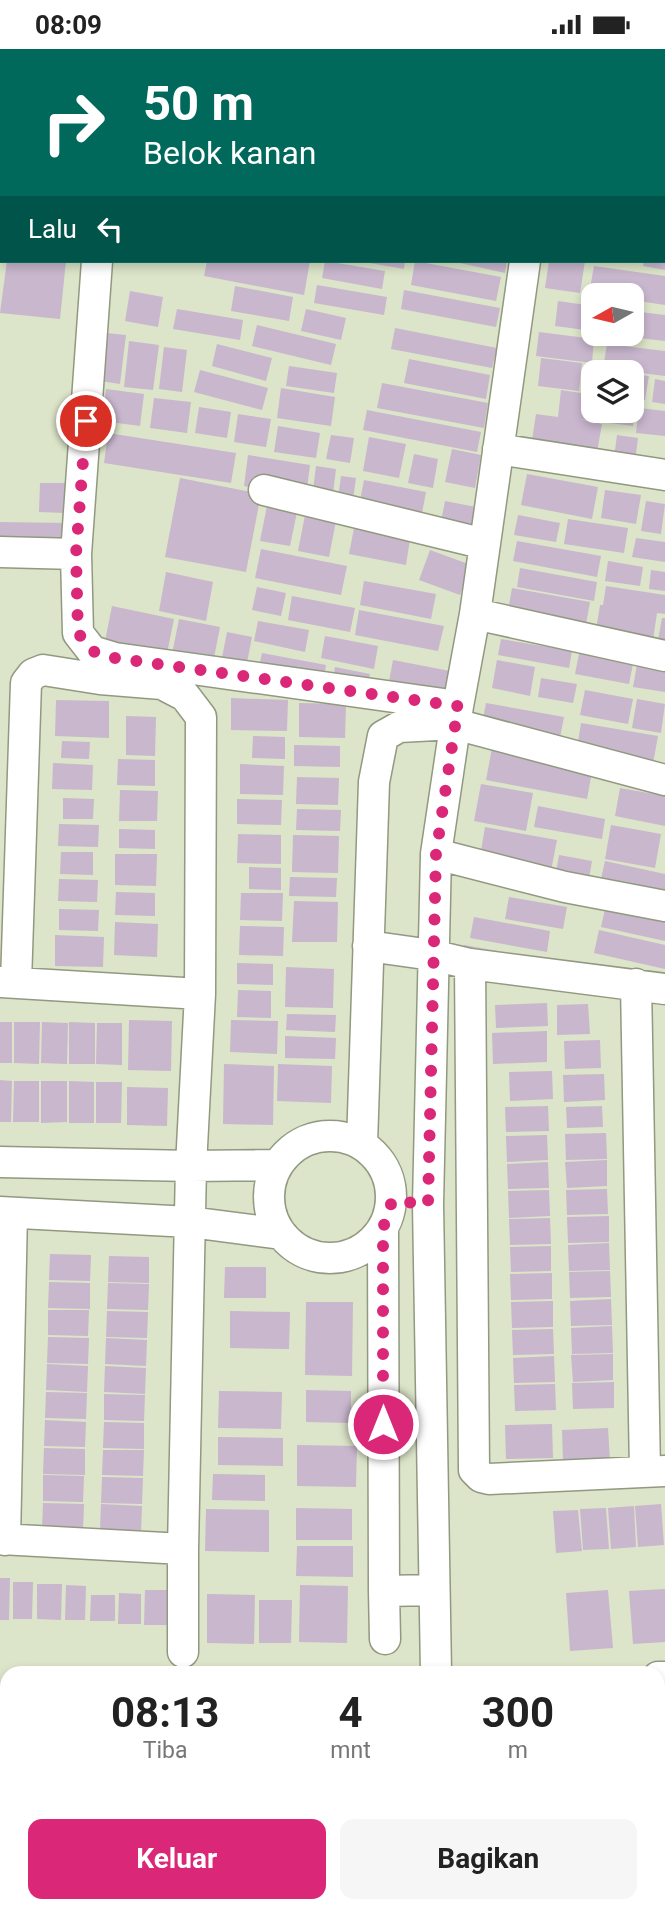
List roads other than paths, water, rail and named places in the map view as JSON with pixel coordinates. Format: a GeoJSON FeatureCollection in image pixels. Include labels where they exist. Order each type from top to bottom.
{"type":"FeatureCollection","features":[{"type":"Feature","properties":{"kind":"street"},"geometry":{"type":"LineString","coordinates":[[97,263],[76,554],[78,633],[92,651],[115,658],[457,715],[665,780]]}},
{"type":"Feature","properties":{"kind":"street"},"geometry":{"type":"LineString","coordinates":[[436,1666],[428,1204],[436,854],[475,614],[525,263]]}},
{"type":"Feature","properties":{"kind":"street"},"geometry":{"type":"LineString","coordinates":[[498,449],[665,475]]}},
{"type":"Feature","properties":{"kind":"street"},"geometry":{"type":"LineString","coordinates":[[264,491],[485,544]]}},
{"type":"Feature","properties":{"kind":"street"},"geometry":{"type":"LineString","coordinates":[[0,552],[76,554]]}},
{"type":"Feature","properties":{"kind":"street"},"geometry":{"type":"LineString","coordinates":[[475,614],[665,656]]}},
{"type":"Feature","properties":{"kind":"street"},"geometry":{"type":"LineString","coordinates":[[183,1652],[191,1166],[200,994],[201,717],[185,696],[162,684],[100,679],[43,670],[33,674],[26,683],[8,982],[200,994]]}},
{"type":"Feature","properties":{"kind":"street"},"geometry":{"type":"LineString","coordinates":[[362,1144],[374,782],[383,736],[400,727],[457,715]]}},
{"type":"Feature","properties":{"kind":"street"},"geometry":{"type":"LineString","coordinates":[[436,854],[565,887],[665,906]]}},
{"type":"Feature","properties":{"kind":"street"},"geometry":{"type":"LineString","coordinates":[[368,946],[432,955],[470,964],[651,987],[655,1471],[489,1479],[481,1477],[474,1470],[470,964]]}},
{"type":"Feature","properties":{"kind":"street"},"geometry":{"type":"LineString","coordinates":[[385,1639],[387,1214],[389,1182],[379,1160],[362,1144],[340,1136],[315,1137],[294,1148],[278,1165],[270,1188],[271,1212],[281,1234],[299,1250],[322,1258],[346,1256],[367,1246],[387,1214],[428,1204]]}},
{"type":"Feature","properties":{"kind":"street"},"geometry":{"type":"LineString","coordinates":[[0,1162],[278,1165]]}},
{"type":"Feature","properties":{"kind":"street"},"geometry":{"type":"LineString","coordinates":[[183,1549],[3,1540],[6,1213],[190,1222],[281,1234]]}},
{"type":"Feature","properties":{"kind":"street"},"geometry":{"type":"LineString","coordinates":[[384,1591],[434,1590]]}}]}
